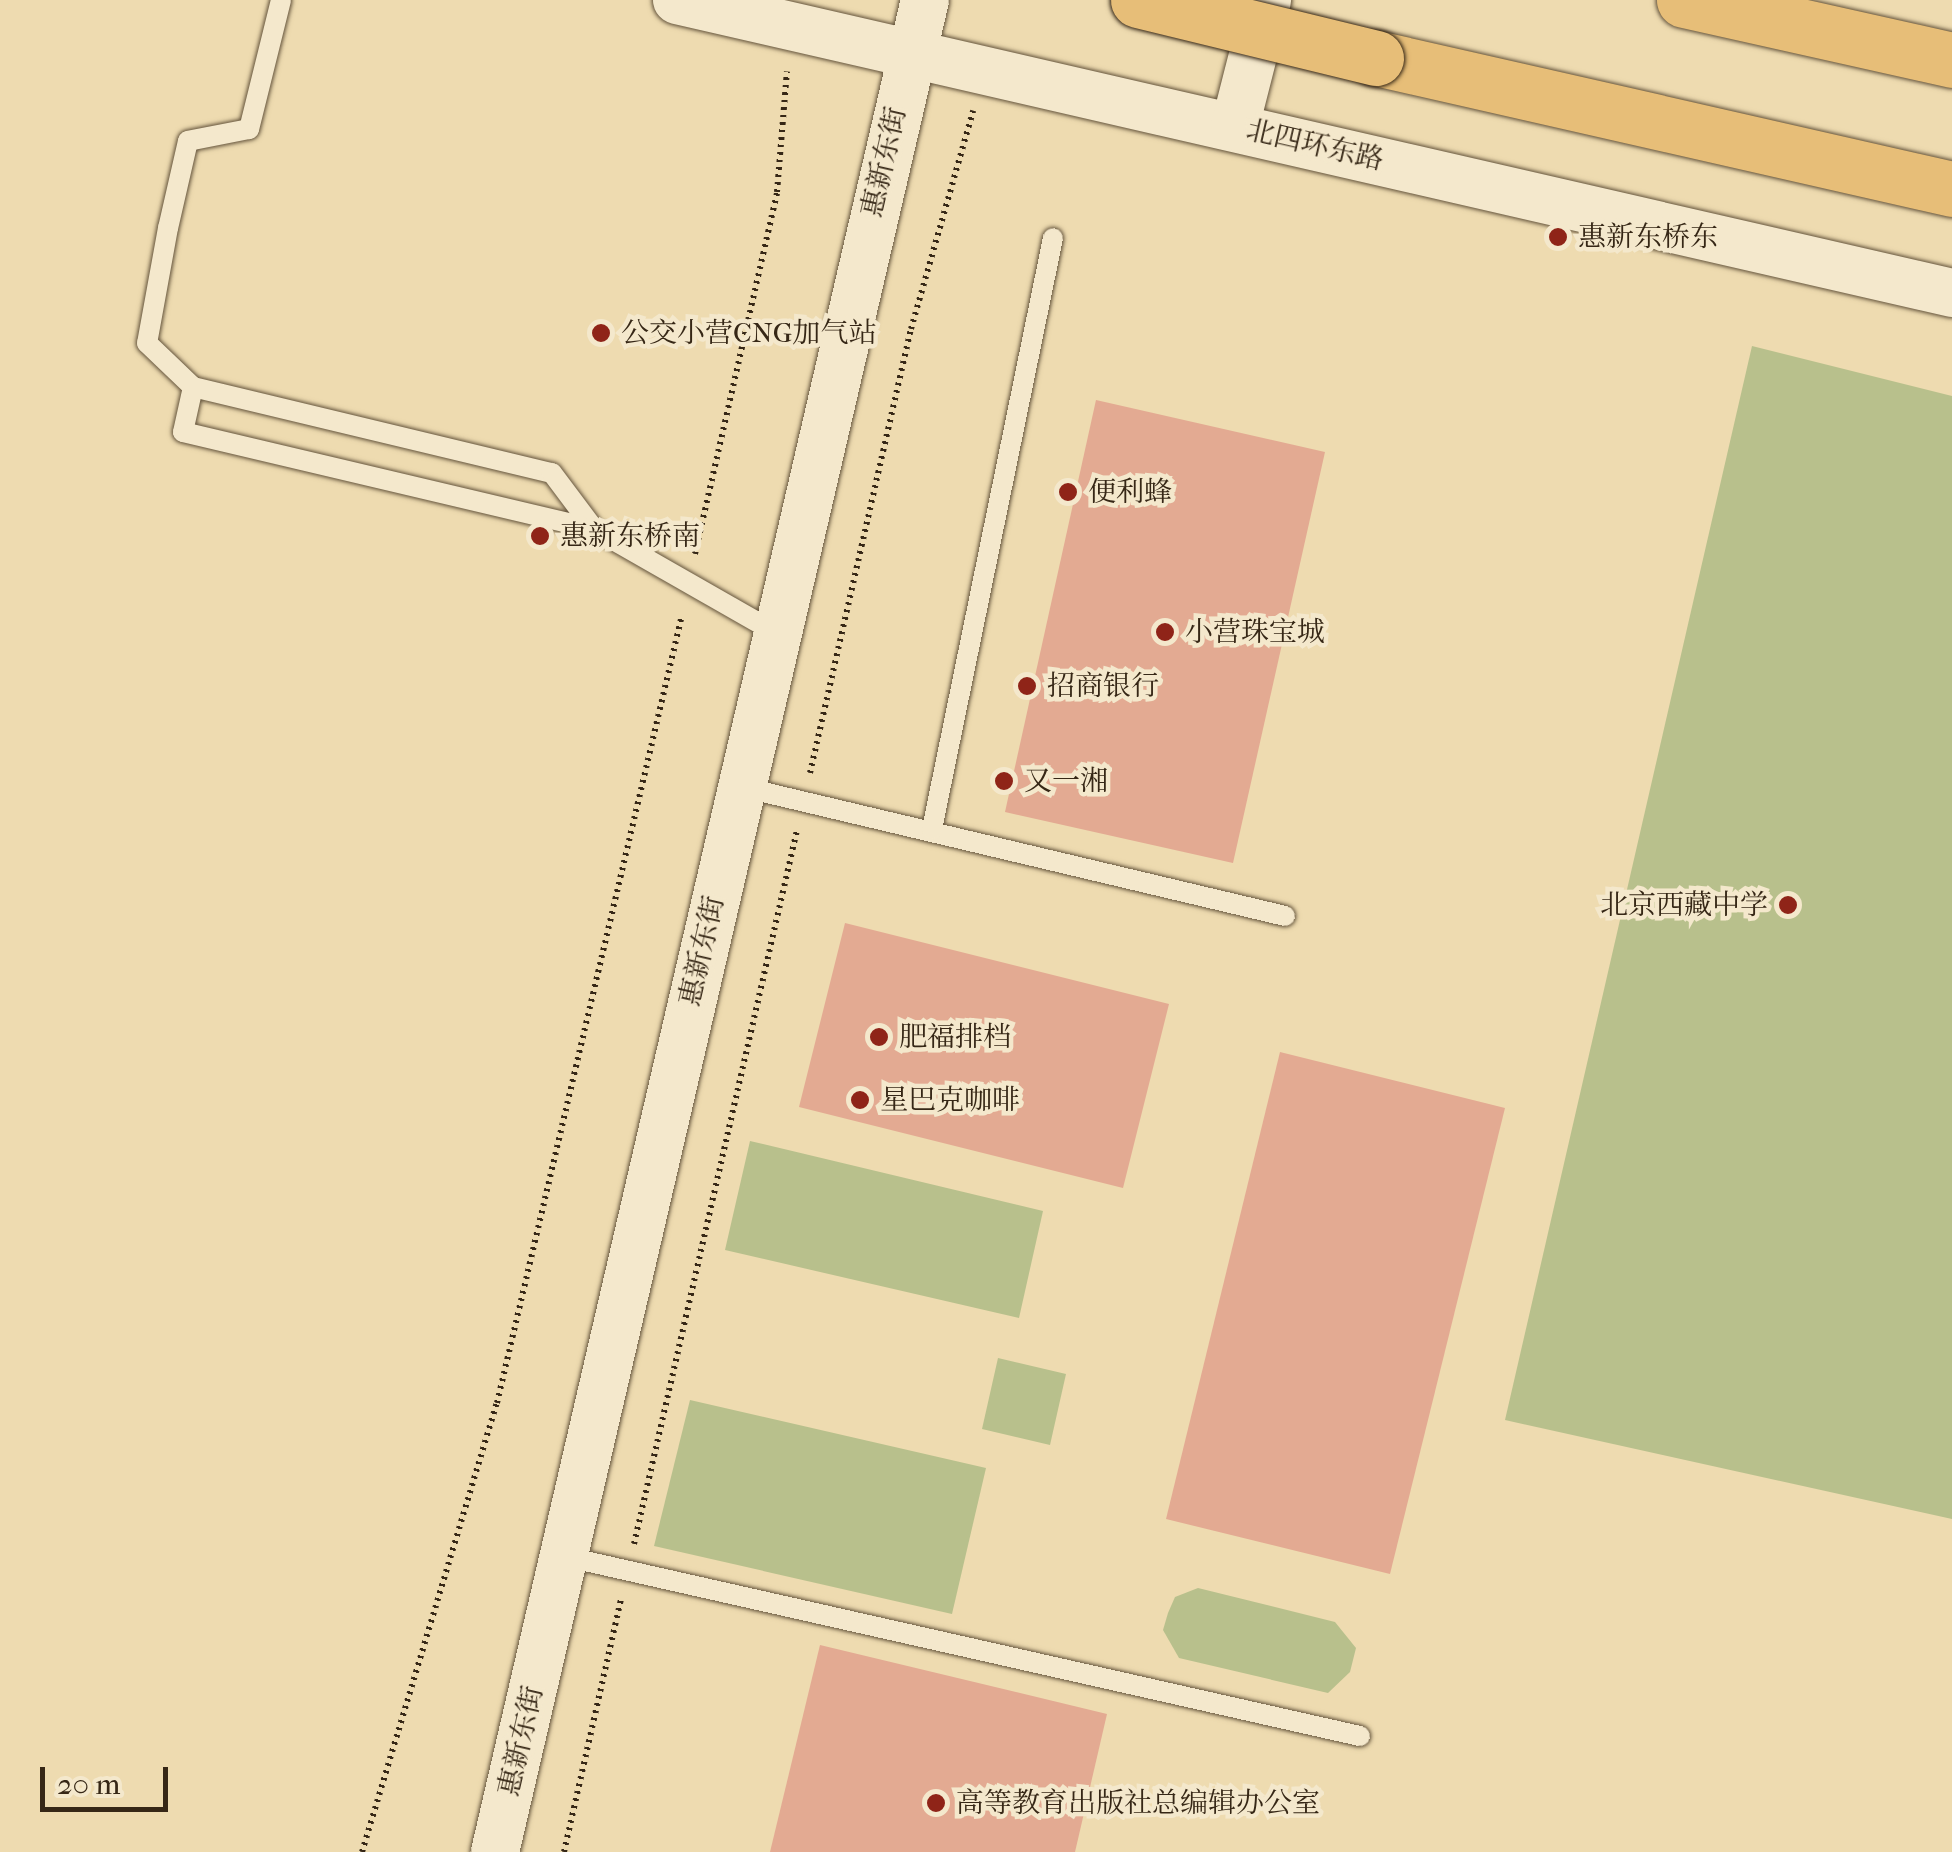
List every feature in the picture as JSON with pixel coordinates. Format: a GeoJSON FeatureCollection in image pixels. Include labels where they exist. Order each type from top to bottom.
{"type":"FeatureCollection","features":[{"type":"Feature","properties":{"kind":"highway"},"geometry":{"type":"LineString","coordinates":[[1138,0],[1952,189]]}},
{"type":"Feature","properties":{"kind":"highway"},"geometry":{"type":"LineString","coordinates":[[1684,0],[1952,60]]}},
{"type":"Feature","properties":{"kind":"street","name":"北四环东路"},"geometry":{"type":"LineString","coordinates":[[677,0],[986,66],[1952,293]]}},
{"type":"Feature","properties":{"kind":"street"},"geometry":{"type":"LineString","coordinates":[[909,51],[925,0]]}},
{"type":"Feature","properties":{"kind":"street"},"geometry":{"type":"LineString","coordinates":[[909,51],[935,0]]}},
{"type":"Feature","properties":{"kind":"street"},"geometry":{"type":"LineString","coordinates":[[1235,126],[1267,0]]}},
{"type":"Feature","properties":{"kind":"street","name":"惠新东街"},"geometry":{"type":"LineString","coordinates":[[495,1852],[909,51]]}},
{"type":"Feature","properties":{"kind":"lane"},"geometry":{"type":"LineString","coordinates":[[281,0],[250,129],[188,141],[147,343],[193,388],[552,473],[594,528]]}},
{"type":"Feature","properties":{"kind":"lane"},"geometry":{"type":"LineString","coordinates":[[932,829],[1053,238]]}},
{"type":"Feature","properties":{"kind":"lane"},"geometry":{"type":"LineString","coordinates":[[193,388],[183,432],[594,528],[776,632]]}},
{"type":"Feature","properties":{"kind":"lane"},"geometry":{"type":"LineString","coordinates":[[740,786],[804,798],[1284,916]]}},
{"type":"Feature","properties":{"kind":"lane"},"geometry":{"type":"LineString","coordinates":[[563,1556],[1360,1736]]}},
{"type":"Feature","properties":{"kind":"path"},"geometry":{"type":"LineString","coordinates":[[362,1852],[497,1404],[777,192],[791,25]]}},
{"type":"Feature","properties":{"kind":"path"},"geometry":{"type":"LineString","coordinates":[[564,1852],[912,329],[986,66]]}},
{"type":"Feature","properties":{"kind":"green space","name":"北京西藏中学"},"geometry":{"type":"Polygon","coordinates":[[[1752,346],[1952,396],[1952,1519],[1505,1420],[1752,346]]]}},
{"type":"Feature","properties":{"kind":"green space"},"geometry":{"type":"Polygon","coordinates":[[[750,1141],[1043,1211],[1019,1318],[725,1250],[750,1141]]]}},
{"type":"Feature","properties":{"kind":"green space"},"geometry":{"type":"Polygon","coordinates":[[[998,1358],[1066,1374],[1050,1445],[982,1429],[998,1358]]]}},
{"type":"Feature","properties":{"kind":"green space"},"geometry":{"type":"Polygon","coordinates":[[[690,1400],[986,1468],[952,1614],[654,1546],[690,1400]]]}},
{"type":"Feature","properties":{"kind":"green space"},"geometry":{"type":"Polygon","coordinates":[[[1198,1588],[1335,1622],[1356,1648],[1350,1672],[1328,1693],[1179,1658],[1163,1630],[1175,1597],[1198,1588]]]}},
{"type":"Feature","properties":{"kind":"building","name":"小营珠宝城"},"geometry":{"type":"Polygon","coordinates":[[[1096,400],[1325,452],[1233,863],[1005,812],[1096,400]]]}},
{"type":"Feature","properties":{"kind":"building"},"geometry":{"type":"Polygon","coordinates":[[[845,923],[1169,1004],[1123,1188],[799,1107],[845,923]]]}},
{"type":"Feature","properties":{"kind":"building"},"geometry":{"type":"Polygon","coordinates":[[[1280,1052],[1505,1108],[1390,1574],[1166,1519],[1280,1052]]]}},
{"type":"Feature","properties":{"kind":"building"},"geometry":{"type":"Polygon","coordinates":[[[820,1645],[1107,1714],[1075,1852],[770,1852],[820,1645]]]}},
{"type":"Feature","properties":{"kind":"place","name":"惠新东桥东"},"geometry":{"type":"Point","coordinates":[1558,237]}},
{"type":"Feature","properties":{"kind":"place","name":"公交小营CNG加气站"},"geometry":{"type":"Point","coordinates":[601,333]}},
{"type":"Feature","properties":{"kind":"place","name":"便利蜂"},"geometry":{"type":"Point","coordinates":[1068,492]}},
{"type":"Feature","properties":{"kind":"place","name":"惠新东桥南"},"geometry":{"type":"Point","coordinates":[540,536]}},
{"type":"Feature","properties":{"kind":"place","name":"小营珠宝城"},"geometry":{"type":"Point","coordinates":[1165,632]}},
{"type":"Feature","properties":{"kind":"place","name":"招商银行"},"geometry":{"type":"Point","coordinates":[1027,686]}},
{"type":"Feature","properties":{"kind":"place","name":"又一湘"},"geometry":{"type":"Point","coordinates":[1004,781]}},
{"type":"Feature","properties":{"kind":"place","name":"北京西藏中学"},"geometry":{"type":"Point","coordinates":[1788,905]}},
{"type":"Feature","properties":{"kind":"place","name":"肥福排档"},"geometry":{"type":"Point","coordinates":[879,1037]}},
{"type":"Feature","properties":{"kind":"place","name":"星巴克咖啡"},"geometry":{"type":"Point","coordinates":[860,1100]}},
{"type":"Feature","properties":{"kind":"place","name":"高等教育出版社总编辑办公室"},"geometry":{"type":"Point","coordinates":[936,1803]}}]}
